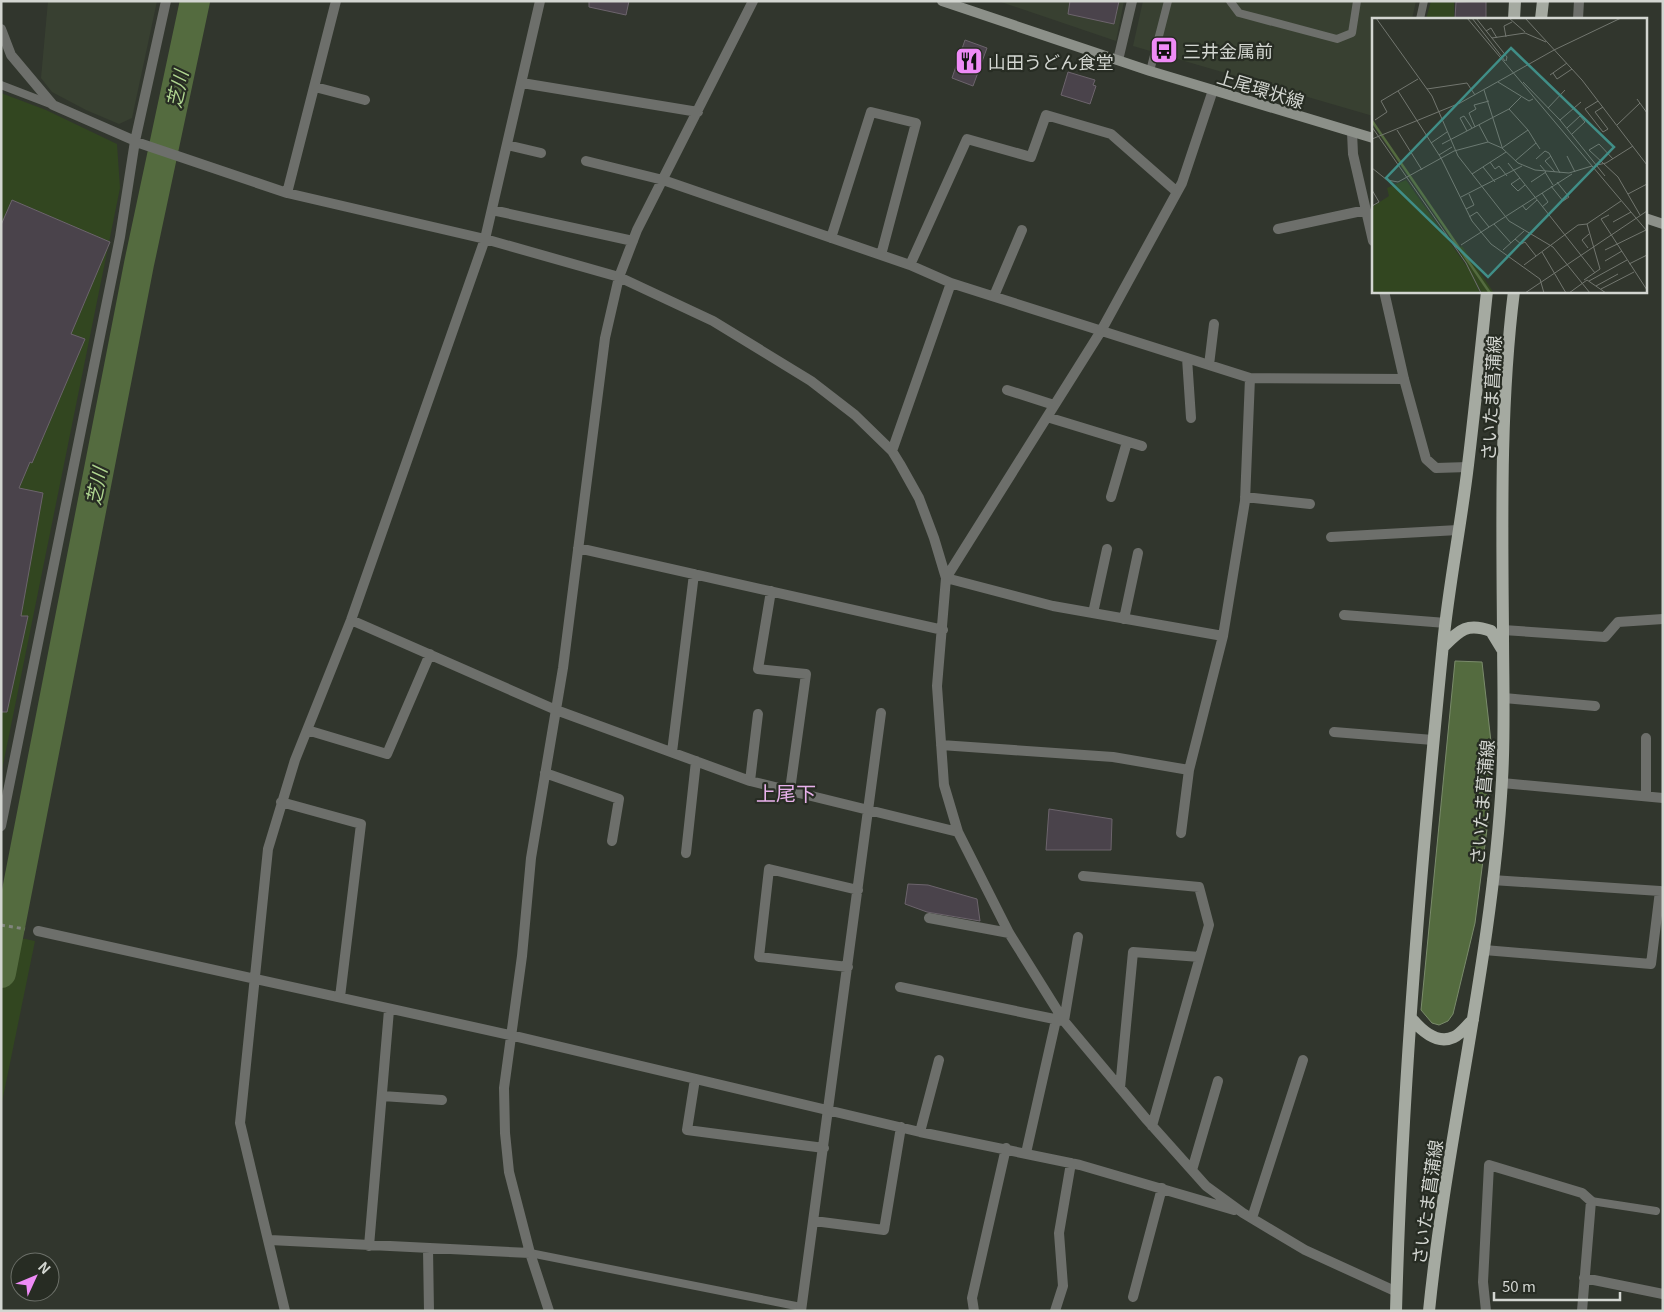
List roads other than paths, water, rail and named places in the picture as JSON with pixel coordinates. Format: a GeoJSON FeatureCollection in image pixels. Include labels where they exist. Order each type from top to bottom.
{"type":"FeatureCollection","features":[{"type":"Feature","properties":{"kind":"main road","name":"上尾環状線"},"geometry":{"type":"LineString","coordinates":[[942,1],[1150,71],[1372,138]]}},
{"type":"Feature","properties":{"kind":"main road"},"geometry":{"type":"LineString","coordinates":[[1514,18],[1515,1]]}},
{"type":"Feature","properties":{"kind":"main road"},"geometry":{"type":"LineString","coordinates":[[1541,18],[1543,1]]}},
{"type":"Feature","properties":{"kind":"main road"},"geometry":{"type":"LineString","coordinates":[[1646,218],[1663,224]]}},
{"type":"Feature","properties":{"kind":"main road","name":"さいたま菖蒲線"},"geometry":{"type":"LineString","coordinates":[[1396,1311],[1399,1214],[1412,1019],[1414,951],[1443,647],[1468,467],[1487,292]]}},
{"type":"Feature","properties":{"kind":"main road","name":"さいたま菖蒲線"},"geometry":{"type":"LineString","coordinates":[[1429,1311],[1440,1214],[1484,950],[1502,783],[1504,698],[1504,441],[1514,292]]}},
{"type":"Feature","properties":{"kind":"main road"},"geometry":{"type":"LineString","coordinates":[[1443,647],[1462,629],[1482,628],[1490,630],[1503,651]]}},
{"type":"Feature","properties":{"kind":"main road"},"geometry":{"type":"LineString","coordinates":[[1412,1019],[1423,1032],[1436,1038],[1454,1037],[1473,1020]]}},
{"type":"Feature","properties":{"kind":"street"},"geometry":{"type":"LineString","coordinates":[[1,826],[166,1]]}},
{"type":"Feature","properties":{"kind":"street"},"geometry":{"type":"LineString","coordinates":[[287,193],[336,1]]}},
{"type":"Feature","properties":{"kind":"street"},"geometry":{"type":"LineString","coordinates":[[285,1311],[270,1240],[240,1122],[268,849],[281,802],[307,730],[351,620],[485,239],[540,1]]}},
{"type":"Feature","properties":{"kind":"street"},"geometry":{"type":"LineString","coordinates":[[549,1311],[530,1253],[509,1172],[505,1133],[504,1088],[522,956],[531,858],[556,710],[605,338],[618,276],[633,241],[753,1]]}},
{"type":"Feature","properties":{"kind":"street"},"geometry":{"type":"LineString","coordinates":[[1118,60],[1132,1]]}},
{"type":"Feature","properties":{"kind":"street"},"geometry":{"type":"LineString","coordinates":[[1578,18],[1579,1]]}},
{"type":"Feature","properties":{"kind":"street"},"geometry":{"type":"LineString","coordinates":[[1,29],[11,55],[52,105],[139,143],[287,193],[485,239],[618,276],[713,321],[811,381],[855,415],[892,451],[919,498],[946,578],[937,686],[944,785],[958,832],[1009,934],[1060,1021],[1206,1186],[1248,1216],[1305,1250],[1397,1292]]}},
{"type":"Feature","properties":{"kind":"street"},"geometry":{"type":"LineString","coordinates":[[522,82],[698,112]]}},
{"type":"Feature","properties":{"kind":"street"},"geometry":{"type":"LineString","coordinates":[[315,87],[366,100]]}},
{"type":"Feature","properties":{"kind":"street"},"geometry":{"type":"LineString","coordinates":[[946,578],[1101,331],[1182,183],[1213,90]]}},
{"type":"Feature","properties":{"kind":"street"},"geometry":{"type":"LineString","coordinates":[[831,238],[871,112],[916,123],[881,255]]}},
{"type":"Feature","properties":{"kind":"street"},"geometry":{"type":"LineString","coordinates":[[910,265],[967,139],[1031,157],[1046,115],[1111,134],[1177,192]]}},
{"type":"Feature","properties":{"kind":"street"},"geometry":{"type":"LineString","coordinates":[[1352,132],[1353,154],[1372,237]]}},
{"type":"Feature","properties":{"kind":"street"},"geometry":{"type":"LineString","coordinates":[[507,145],[541,153]]}},
{"type":"Feature","properties":{"kind":"street"},"geometry":{"type":"LineString","coordinates":[[586,161],[663,180],[910,265],[951,283],[1250,378],[1404,379]]}},
{"type":"Feature","properties":{"kind":"street"},"geometry":{"type":"LineString","coordinates":[[492,210],[633,241]]}},
{"type":"Feature","properties":{"kind":"street"},"geometry":{"type":"LineString","coordinates":[[1278,229],[1366,210]]}},
{"type":"Feature","properties":{"kind":"street"},"geometry":{"type":"LineString","coordinates":[[994,296],[1022,230]]}},
{"type":"Feature","properties":{"kind":"street"},"geometry":{"type":"LineString","coordinates":[[892,451],[951,283]]}},
{"type":"Feature","properties":{"kind":"street"},"geometry":{"type":"LineString","coordinates":[[1384,292],[1404,379],[1426,459],[1436,468],[1468,467]]}},
{"type":"Feature","properties":{"kind":"street"},"geometry":{"type":"LineString","coordinates":[[1209,365],[1214,324]]}},
{"type":"Feature","properties":{"kind":"street"},"geometry":{"type":"LineString","coordinates":[[1187,358],[1191,418]]}},
{"type":"Feature","properties":{"kind":"street"},"geometry":{"type":"LineString","coordinates":[[1181,833],[1189,770],[1223,636],[1245,497],[1250,378]]}},
{"type":"Feature","properties":{"kind":"street"},"geometry":{"type":"LineString","coordinates":[[1007,390],[1054,405]]}},
{"type":"Feature","properties":{"kind":"street"},"geometry":{"type":"LineString","coordinates":[[1047,417],[1142,446]]}},
{"type":"Feature","properties":{"kind":"street"},"geometry":{"type":"LineString","coordinates":[[1111,497],[1128,442]]}},
{"type":"Feature","properties":{"kind":"street"},"geometry":{"type":"LineString","coordinates":[[1245,497],[1310,504]]}},
{"type":"Feature","properties":{"kind":"street"},"geometry":{"type":"LineString","coordinates":[[1332,537],[1458,530]]}},
{"type":"Feature","properties":{"kind":"street"},"geometry":{"type":"LineString","coordinates":[[578,548],[943,630]]}},
{"type":"Feature","properties":{"kind":"street"},"geometry":{"type":"LineString","coordinates":[[1093,613],[1107,549]]}},
{"type":"Feature","properties":{"kind":"street"},"geometry":{"type":"LineString","coordinates":[[1124,619],[1138,553]]}},
{"type":"Feature","properties":{"kind":"street"},"geometry":{"type":"LineString","coordinates":[[672,752],[694,574]]}},
{"type":"Feature","properties":{"kind":"street"},"geometry":{"type":"LineString","coordinates":[[946,578],[1053,606],[1223,636]]}},
{"type":"Feature","properties":{"kind":"street"},"geometry":{"type":"LineString","coordinates":[[771,591],[758,668],[806,674],[790,790]]}},
{"type":"Feature","properties":{"kind":"street"},"geometry":{"type":"LineString","coordinates":[[1344,615],[1446,623]]}},
{"type":"Feature","properties":{"kind":"street"},"geometry":{"type":"LineString","coordinates":[[1503,630],[1606,637],[1618,622],[1663,619]]}},
{"type":"Feature","properties":{"kind":"street"},"geometry":{"type":"LineString","coordinates":[[351,620],[556,710],[750,780],[958,832]]}},
{"type":"Feature","properties":{"kind":"street"},"geometry":{"type":"LineString","coordinates":[[307,730],[387,754],[430,654]]}},
{"type":"Feature","properties":{"kind":"street"},"geometry":{"type":"LineString","coordinates":[[1504,698],[1596,706]]}},
{"type":"Feature","properties":{"kind":"street"},"geometry":{"type":"LineString","coordinates":[[801,1309],[830,1109],[881,713]]}},
{"type":"Feature","properties":{"kind":"street"},"geometry":{"type":"LineString","coordinates":[[750,780],[758,714]]}},
{"type":"Feature","properties":{"kind":"street"},"geometry":{"type":"LineString","coordinates":[[1334,732],[1433,740]]}},
{"type":"Feature","properties":{"kind":"street"},"geometry":{"type":"LineString","coordinates":[[1646,738],[1646,796]]}},
{"type":"Feature","properties":{"kind":"street"},"geometry":{"type":"LineString","coordinates":[[941,745],[1113,757],[1189,770]]}},
{"type":"Feature","properties":{"kind":"street"},"geometry":{"type":"LineString","coordinates":[[686,853],[696,761]]}},
{"type":"Feature","properties":{"kind":"street"},"geometry":{"type":"LineString","coordinates":[[545,773],[619,798],[612,841]]}},
{"type":"Feature","properties":{"kind":"street"},"geometry":{"type":"LineString","coordinates":[[1502,783],[1663,798]]}},
{"type":"Feature","properties":{"kind":"street"},"geometry":{"type":"LineString","coordinates":[[281,802],[361,824],[340,998]]}},
{"type":"Feature","properties":{"kind":"street"},"geometry":{"type":"LineString","coordinates":[[848,967],[760,957],[768,869],[858,890]]}},
{"type":"Feature","properties":{"kind":"street"},"geometry":{"type":"LineString","coordinates":[[1082,876],[1199,887],[1209,925],[1152,1126]]}},
{"type":"Feature","properties":{"kind":"street"},"geometry":{"type":"LineString","coordinates":[[1484,950],[1651,964],[1660,891],[1492,880]]}},
{"type":"Feature","properties":{"kind":"street"},"geometry":{"type":"LineString","coordinates":[[929,918],[1009,934]]}},
{"type":"Feature","properties":{"kind":"street"},"geometry":{"type":"LineString","coordinates":[[38,931],[389,1010],[510,1035],[830,1109],[920,1132],[1070,1162],[1162,1188],[1248,1216]]}},
{"type":"Feature","properties":{"kind":"street"},"geometry":{"type":"LineString","coordinates":[[1026,1153],[1060,1021],[1078,937]]}},
{"type":"Feature","properties":{"kind":"street"},"geometry":{"type":"LineString","coordinates":[[1120,1088],[1133,952],[1200,957]]}},
{"type":"Feature","properties":{"kind":"street"},"geometry":{"type":"LineString","coordinates":[[900,987],[1060,1021]]}},
{"type":"Feature","properties":{"kind":"street"},"geometry":{"type":"LineString","coordinates":[[369,1246],[389,1010]]}},
{"type":"Feature","properties":{"kind":"street"},"geometry":{"type":"LineString","coordinates":[[920,1132],[939,1060]]}},
{"type":"Feature","properties":{"kind":"street"},"geometry":{"type":"LineString","coordinates":[[1248,1216],[1303,1060]]}},
{"type":"Feature","properties":{"kind":"street"},"geometry":{"type":"LineString","coordinates":[[695,1079],[687,1130],[824,1148]]}},
{"type":"Feature","properties":{"kind":"street"},"geometry":{"type":"LineString","coordinates":[[1192,1170],[1218,1081]]}},
{"type":"Feature","properties":{"kind":"street"},"geometry":{"type":"LineString","coordinates":[[382,1096],[442,1100]]}},
{"type":"Feature","properties":{"kind":"street"},"geometry":{"type":"LineString","coordinates":[[814,1221],[884,1230],[900,1127]]}},
{"type":"Feature","properties":{"kind":"street"},"geometry":{"type":"LineString","coordinates":[[974,1311],[972,1298],[1006,1148]]}},
{"type":"Feature","properties":{"kind":"street"},"geometry":{"type":"LineString","coordinates":[[1055,1311],[1063,1286],[1059,1232],[1070,1162]]}},
{"type":"Feature","properties":{"kind":"street"},"geometry":{"type":"LineString","coordinates":[[1486,1311],[1483,1282],[1489,1165],[1582,1192],[1591,1201],[1582,1311]]}},
{"type":"Feature","properties":{"kind":"street"},"geometry":{"type":"LineString","coordinates":[[1133,1297],[1162,1188]]}},
{"type":"Feature","properties":{"kind":"street"},"geometry":{"type":"LineString","coordinates":[[270,1240],[530,1253]]}},
{"type":"Feature","properties":{"kind":"street"},"geometry":{"type":"LineString","coordinates":[[428,1249],[429,1311]]}},
{"type":"Feature","properties":{"kind":"street"},"geometry":{"type":"LineString","coordinates":[[1584,1278],[1663,1294]]}},
{"type":"Feature","properties":{"kind":"lane"},"geometry":{"type":"LineString","coordinates":[[1150,71],[1168,1]]}},
{"type":"Feature","properties":{"kind":"lane"},"geometry":{"type":"LineString","coordinates":[[1230,1],[1239,14],[1336,39],[1352,33],[1357,1]]}},
{"type":"Feature","properties":{"kind":"lane"},"geometry":{"type":"LineString","coordinates":[[1420,18],[1424,1]]}},
{"type":"Feature","properties":{"kind":"lane"},"geometry":{"type":"LineString","coordinates":[[1,85],[52,105]]}},
{"type":"Feature","properties":{"kind":"lane"},"geometry":{"type":"LineString","coordinates":[[1591,1201],[1656,1211]]}},
{"type":"Feature","properties":{"kind":"lane"},"geometry":{"type":"LineString","coordinates":[[530,1253],[801,1309]]}},
{"type":"Feature","properties":{"kind":"waterway","name":"芝川"},"geometry":{"type":"LineString","coordinates":[[1,973],[139,264],[195,1]]}},
{"type":"Feature","properties":{"kind":"place","name":"三井金属前"},"geometry":{"type":"Point","coordinates":[1164,50]}},
{"type":"Feature","properties":{"kind":"place","name":"山田うどん食堂"},"geometry":{"type":"Point","coordinates":[969,61]}},
{"type":"Feature","properties":{"kind":"district","name":"上尾下"},"geometry":{"type":"Point","coordinates":[786,792]}}]}
